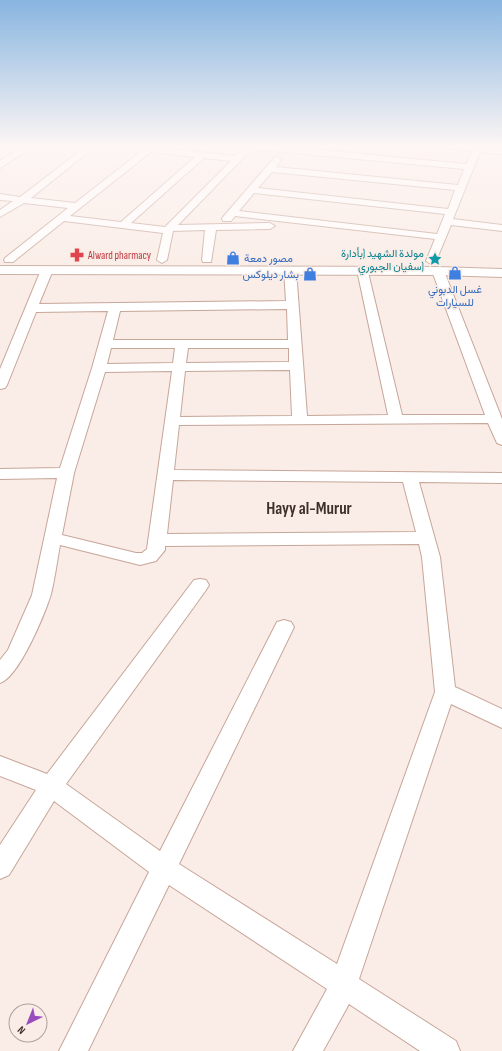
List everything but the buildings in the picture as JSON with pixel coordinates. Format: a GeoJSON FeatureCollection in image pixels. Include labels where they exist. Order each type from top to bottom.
{"type":"FeatureCollection","features":[{"type":"Feature","properties":{"kind":"main road"},"geometry":{"type":"LineString","coordinates":[[146,269],[162,260]]}},
{"type":"Feature","properties":{"kind":"main road"},"geometry":{"type":"LineString","coordinates":[[3,263],[207,260],[434,266],[502,273]]}},
{"type":"Feature","properties":{"kind":"main road"},"geometry":{"type":"LineString","coordinates":[[3,263],[47,270],[363,270],[502,261]]}},
{"type":"Feature","properties":{"kind":"street"},"geometry":{"type":"LineString","coordinates":[[0,214],[30,194]]}},
{"type":"Feature","properties":{"kind":"street"},"geometry":{"type":"LineString","coordinates":[[3,263],[90,194]]}},
{"type":"Feature","properties":{"kind":"street"},"geometry":{"type":"LineString","coordinates":[[124,225],[158,194]]}},
{"type":"Feature","properties":{"kind":"street"},"geometry":{"type":"LineString","coordinates":[[162,260],[169,229],[203,194]]}},
{"type":"Feature","properties":{"kind":"street"},"geometry":{"type":"LineString","coordinates":[[207,260],[216,227],[232,213],[248,194]]}},
{"type":"Feature","properties":{"kind":"street"},"geometry":{"type":"LineString","coordinates":[[281,194],[448,217],[502,228]]}},
{"type":"Feature","properties":{"kind":"street"},"geometry":{"type":"LineString","coordinates":[[457,194],[440,237],[434,266],[502,440]]}},
{"type":"Feature","properties":{"kind":"street"},"geometry":{"type":"LineString","coordinates":[[0,197],[75,206]]}},
{"type":"Feature","properties":{"kind":"street"},"geometry":{"type":"LineString","coordinates":[[232,213],[333,226],[440,237]]}},
{"type":"Feature","properties":{"kind":"street"},"geometry":{"type":"LineString","coordinates":[[60,218],[169,229],[333,226]]}},
{"type":"Feature","properties":{"kind":"street"},"geometry":{"type":"LineString","coordinates":[[0,386],[47,270]]}},
{"type":"Feature","properties":{"kind":"street"},"geometry":{"type":"LineString","coordinates":[[290,270],[300,420]]}},
{"type":"Feature","properties":{"kind":"street"},"geometry":{"type":"LineString","coordinates":[[363,270],[396,420]]}},
{"type":"Feature","properties":{"kind":"street"},"geometry":{"type":"LineString","coordinates":[[32,308],[292,305]]}},
{"type":"Feature","properties":{"kind":"street"},"geometry":{"type":"LineString","coordinates":[[0,675],[16,653],[41,595],[66,473],[99,368],[115,306]]}},
{"type":"Feature","properties":{"kind":"street"},"geometry":{"type":"LineString","coordinates":[[106,344],[295,344]]}},
{"type":"Feature","properties":{"kind":"street"},"geometry":{"type":"LineString","coordinates":[[53,538],[136,559],[146,560],[151,558],[156,550],[158,540],[182,344]]}},
{"type":"Feature","properties":{"kind":"street"},"geometry":{"type":"LineString","coordinates":[[99,368],[296,366]]}},
{"type":"Feature","properties":{"kind":"street"},"geometry":{"type":"LineString","coordinates":[[172,421],[495,419]]}},
{"type":"Feature","properties":{"kind":"street"},"geometry":{"type":"LineString","coordinates":[[0,474],[66,473]]}},
{"type":"Feature","properties":{"kind":"street"},"geometry":{"type":"LineString","coordinates":[[165,475],[502,478]]}},
{"type":"Feature","properties":{"kind":"street"},"geometry":{"type":"LineString","coordinates":[[307,1051],[344,984],[445,692],[431,557],[410,477]]}},
{"type":"Feature","properties":{"kind":"street"},"geometry":{"type":"LineString","coordinates":[[158,540],[426,538]]}},
{"type":"Feature","properties":{"kind":"street"},"geometry":{"type":"LineString","coordinates":[[0,867],[51,786],[200,585]]}},
{"type":"Feature","properties":{"kind":"street"},"geometry":{"type":"LineString","coordinates":[[73,1051],[284,627]]}},
{"type":"Feature","properties":{"kind":"street"},"geometry":{"type":"LineString","coordinates":[[445,692],[502,718]]}},
{"type":"Feature","properties":{"kind":"street"},"geometry":{"type":"LineString","coordinates":[[0,766],[51,786],[164,868],[446,1051]]}},
{"type":"Feature","properties":{"kind":"place","name":"Alward pharmacy"},"geometry":{"type":"Point","coordinates":[77,255]}},
{"type":"Feature","properties":{"kind":"place","name":"مصور دمعة"},"geometry":{"type":"Point","coordinates":[233,258]}},
{"type":"Feature","properties":{"kind":"place","name":"مولدة الشهيد (بأدارة سفيان الجبوري)"},"geometry":{"type":"Point","coordinates":[435,259]}},
{"type":"Feature","properties":{"kind":"place","name":"غسل الدبوني للسيارات"},"geometry":{"type":"Point","coordinates":[455,273]}},
{"type":"Feature","properties":{"kind":"place","name":"بشار ديلوكس"},"geometry":{"type":"Point","coordinates":[310,274]}},
{"type":"Feature","properties":{"kind":"district","name":"Hayy al-Murur"},"geometry":{"type":"Point","coordinates":[309,509]}}]}
